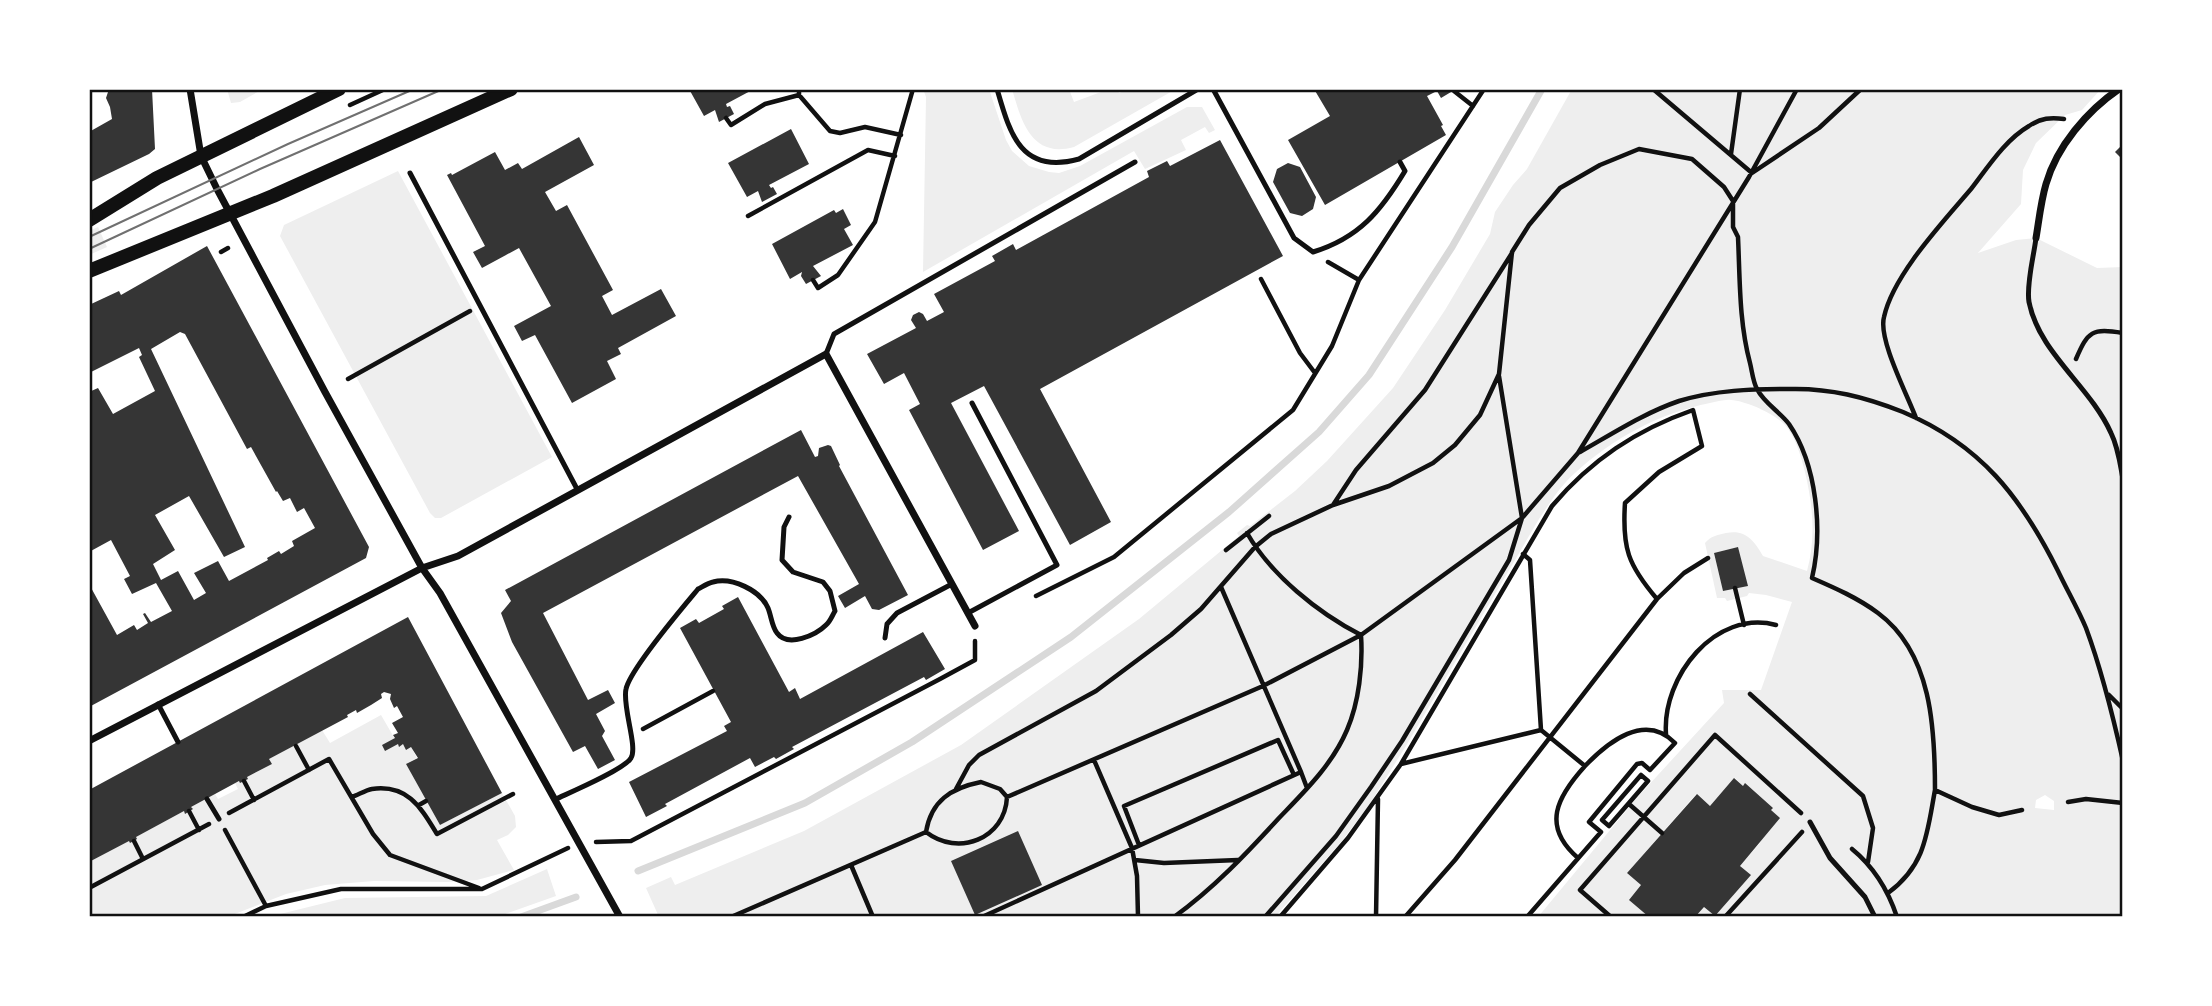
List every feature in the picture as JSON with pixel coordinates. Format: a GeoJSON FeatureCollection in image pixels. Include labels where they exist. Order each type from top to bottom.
{"type":"FeatureCollection","features":[{"type":"Feature","properties":{"kind":"main road"},"geometry":{"type":"LineString","coordinates":[[89,220],[157,178],[339,89]]}},
{"type":"Feature","properties":{"kind":"main road"},"geometry":{"type":"LineString","coordinates":[[89,271],[273,196],[510,89]]}},
{"type":"Feature","properties":{"kind":"street"},"geometry":{"type":"LineString","coordinates":[[190,89],[201,156],[230,213],[422,568],[440,593],[620,917]]}},
{"type":"Feature","properties":{"kind":"street"},"geometry":{"type":"LineString","coordinates":[[2036,238],[2046,183],[2062,146],[2082,122],[2119,89]]}},
{"type":"Feature","properties":{"kind":"street"},"geometry":{"type":"LineString","coordinates":[[89,741],[422,568],[458,556],[826,354],[975,626]]}},
{"type":"Feature","properties":{"kind":"lane"},"geometry":{"type":"LineString","coordinates":[[997,89],[1008,127],[1017,145],[1034,158],[1065,163],[1079,159],[1198,89]]}},
{"type":"Feature","properties":{"kind":"lane"},"geometry":{"type":"LineString","coordinates":[[1213,89],[1294,238],[1313,252],[1345,239],[1364,226],[1386,203],[1405,171],[1400,162]]}},
{"type":"Feature","properties":{"kind":"lane"},"geometry":{"type":"LineString","coordinates":[[826,354],[834,334],[1135,162]]}},
{"type":"Feature","properties":{"kind":"lane"},"geometry":{"type":"LineString","coordinates":[[410,173],[577,489]]}},
{"type":"Feature","properties":{"kind":"lane"},"geometry":{"type":"LineString","coordinates":[[2036,238],[2029,299],[2039,332],[2071,372],[2110,431],[2117,448],[2123,479]]}},
{"type":"Feature","properties":{"kind":"lane"},"geometry":{"type":"LineString","coordinates":[[968,613],[1057,565],[972,403]]}},
{"type":"Feature","properties":{"kind":"lane"},"geometry":{"type":"LineString","coordinates":[[556,799],[631,759],[634,750],[625,700],[629,679],[698,589],[713,582],[729,581],[749,588],[766,604],[777,633],[785,639],[801,639],[827,625],[835,611],[830,591],[823,582],[793,572],[782,560],[784,527],[789,517]]}},
{"type":"Feature","properties":{"kind":"lane"},"geometry":{"type":"LineString","coordinates":[[885,638],[887,624],[897,613],[952,584]]}},
{"type":"Feature","properties":{"kind":"lane"},"geometry":{"type":"LineString","coordinates":[[158,704],[178,742]]}},
{"type":"Feature","properties":{"kind":"lane"},"geometry":{"type":"LineString","coordinates":[[207,799],[219,819]]}},
{"type":"Feature","properties":{"kind":"lane"},"geometry":{"type":"LineString","coordinates":[[1810,822],[1830,858],[1865,897],[1875,917]]}},
{"type":"Feature","properties":{"kind":"path"},"geometry":{"type":"LineString","coordinates":[[813,280],[818,288],[838,275],[875,222],[913,89]]}},
{"type":"Feature","properties":{"kind":"path"},"geometry":{"type":"LineString","coordinates":[[1033,597],[1114,557],[1293,410],[1332,346],[1359,280],[1484,89]]}},
{"type":"Feature","properties":{"kind":"path"},"geometry":{"type":"LineString","coordinates":[[1653,89],[1752,173]]}},
{"type":"Feature","properties":{"kind":"path"},"geometry":{"type":"LineString","coordinates":[[1731,155],[1740,89]]}},
{"type":"Feature","properties":{"kind":"path"},"geometry":{"type":"LineString","coordinates":[[1007,797],[1263,686],[1361,635],[1522,518],[1578,453],[1752,173],[1797,89]]}},
{"type":"Feature","properties":{"kind":"path"},"geometry":{"type":"LineString","coordinates":[[1752,173],[1819,128],[1861,89]]}},
{"type":"Feature","properties":{"kind":"path"},"geometry":{"type":"LineString","coordinates":[[1454,91],[1473,106]]}},
{"type":"Feature","properties":{"kind":"path"},"geometry":{"type":"LineString","coordinates":[[726,118],[731,125],[765,104],[799,92],[830,131],[840,133],[865,127],[901,135]]}},
{"type":"Feature","properties":{"kind":"path"},"geometry":{"type":"LineString","coordinates":[[1916,418],[1883,334],[1883,318],[1891,296],[1919,253],[2008,143],[2028,126],[2049,117],[2082,122]]}},
{"type":"Feature","properties":{"kind":"path"},"geometry":{"type":"LineString","coordinates":[[1333,505],[1356,470],[1425,390],[1529,225],[1560,188],[1600,165],[1639,149],[1692,159],[1724,187],[1733,201],[1733,227],[1738,237],[1741,320],[1756,389],[1788,423],[1804,453],[1818,528],[1818,554],[1812,578],[1880,614],[1894,627],[1911,651],[1928,696],[1934,737],[1935,790],[1926,840],[1918,862],[1901,884],[1888,893]]}},
{"type":"Feature","properties":{"kind":"path"},"geometry":{"type":"LineString","coordinates":[[748,216],[868,150],[895,156]]}},
{"type":"Feature","properties":{"kind":"path"},"geometry":{"type":"LineString","coordinates":[[221,252],[228,248]]}},
{"type":"Feature","properties":{"kind":"path"},"geometry":{"type":"LineString","coordinates":[[1313,252],[1359,280]]}},
{"type":"Feature","properties":{"kind":"path"},"geometry":{"type":"LineString","coordinates":[[1265,917],[1336,836],[1402,741],[1509,560],[1522,518],[1499,374],[1512,252]]}},
{"type":"Feature","properties":{"kind":"path"},"geometry":{"type":"LineString","coordinates":[[1261,279],[1300,353],[1315,373]]}},
{"type":"Feature","properties":{"kind":"path"},"geometry":{"type":"LineString","coordinates":[[348,379],[480,306]]}},
{"type":"Feature","properties":{"kind":"path"},"geometry":{"type":"LineString","coordinates":[[2071,372],[2086,337],[2094,331],[2123,333]]}},
{"type":"Feature","properties":{"kind":"path"},"geometry":{"type":"LineString","coordinates":[[956,789],[969,765],[979,755],[1096,691],[1178,630],[1221,587],[1255,547],[1271,534],[1333,505],[1389,486],[1440,457],[1455,445],[1480,415],[1499,374]]}},
{"type":"Feature","properties":{"kind":"path"},"geometry":{"type":"LineString","coordinates":[[1578,453],[1637,420],[1681,401],[1727,391],[1820,388],[1870,398],[1916,418],[1976,457],[2015,497],[2042,539],[2085,626],[2108,694],[2123,761]]}},
{"type":"Feature","properties":{"kind":"path"},"geometry":{"type":"LineString","coordinates":[[1280,917],[1341,846],[1401,764],[1552,506],[1570,484],[1590,466],[1635,434],[1693,410],[1702,446],[1659,472],[1625,503],[1624,522],[1630,561],[1638,577],[1657,599]]}},
{"type":"Feature","properties":{"kind":"path"},"geometry":{"type":"LineString","coordinates":[[1226,550],[1269,516]]}},
{"type":"Feature","properties":{"kind":"path"},"geometry":{"type":"LineString","coordinates":[[1247,533],[1255,547],[1311,604],[1338,624],[1361,635]]}},
{"type":"Feature","properties":{"kind":"path"},"geometry":{"type":"LineString","coordinates":[[1523,554],[1530,559],[1541,730]]}},
{"type":"Feature","properties":{"kind":"path"},"geometry":{"type":"LineString","coordinates":[[1405,917],[1455,860],[1657,599],[1684,573],[1708,558]]}},
{"type":"Feature","properties":{"kind":"path"},"geometry":{"type":"LineString","coordinates":[[1221,587],[1307,788]]}},
{"type":"Feature","properties":{"kind":"path"},"geometry":{"type":"LineString","coordinates":[[1735,588],[1744,625]]}},
{"type":"Feature","properties":{"kind":"path"},"geometry":{"type":"LineString","coordinates":[[1666,734],[1666,713],[1673,690],[1691,658],[1719,633],[1758,621],[1776,625]]}},
{"type":"Feature","properties":{"kind":"path"},"geometry":{"type":"LineString","coordinates":[[243,917],[266,906],[341,889],[482,889],[580,843],[631,841],[975,660],[975,626]]}},
{"type":"Feature","properties":{"kind":"path"},"geometry":{"type":"LineString","coordinates":[[1174,917],[1217,883],[1333,759],[1348,729],[1355,706],[1362,656],[1361,635]]}},
{"type":"Feature","properties":{"kind":"path"},"geometry":{"type":"LineString","coordinates":[[631,735],[713,691]]}},
{"type":"Feature","properties":{"kind":"path"},"geometry":{"type":"LineString","coordinates":[[1749,694],[1863,796],[1872,828],[1868,862]]}},
{"type":"Feature","properties":{"kind":"path"},"geometry":{"type":"LineString","coordinates":[[2108,694],[2123,709]]}},
{"type":"Feature","properties":{"kind":"path"},"geometry":{"type":"LineString","coordinates":[[1401,764],[1541,730],[1585,766]]}},
{"type":"Feature","properties":{"kind":"path"},"geometry":{"type":"LineString","coordinates":[[1527,917],[1601,832],[1589,822],[1614,791],[1637,764],[1642,763],[1650,770],[1675,743],[1666,734],[1651,730],[1626,734],[1605,746],[1564,792],[1555,821],[1560,839],[1578,858]]}},
{"type":"Feature","properties":{"kind":"path"},"geometry":{"type":"LineString","coordinates":[[1611,917],[1580,890],[1716,735],[1810,822],[1725,917]]}},
{"type":"Feature","properties":{"kind":"path"},"geometry":{"type":"LineString","coordinates":[[1139,845],[1124,806],[1278,740],[1294,775]]}},
{"type":"Feature","properties":{"kind":"path"},"geometry":{"type":"LineString","coordinates":[[296,746],[309,770]]}},
{"type":"Feature","properties":{"kind":"path"},"geometry":{"type":"LineString","coordinates":[[329,759],[373,834],[390,855],[482,889]]}},
{"type":"Feature","properties":{"kind":"path"},"geometry":{"type":"LineString","coordinates":[[89,888],[329,759],[339,760]]}},
{"type":"Feature","properties":{"kind":"path"},"geometry":{"type":"LineString","coordinates":[[1094,760],[1132,848],[1138,917]]}},
{"type":"Feature","properties":{"kind":"path"},"geometry":{"type":"LineString","coordinates":[[982,917],[1301,772]]}},
{"type":"Feature","properties":{"kind":"path"},"geometry":{"type":"LineString","coordinates":[[1641,775],[1647,781],[1629,804],[1609,826],[1602,820],[1641,775]]}},
{"type":"Feature","properties":{"kind":"path"},"geometry":{"type":"LineString","coordinates":[[244,781],[254,800]]}},
{"type":"Feature","properties":{"kind":"path"},"geometry":{"type":"LineString","coordinates":[[981,782],[1000,789],[1007,797],[1004,817],[999,825],[981,838],[957,845],[935,839],[926,832],[932,811],[938,802],[956,789],[981,782]]}},
{"type":"Feature","properties":{"kind":"path"},"geometry":{"type":"LineString","coordinates":[[352,797],[371,789],[394,790],[408,796],[419,805],[437,834],[513,794]]}},
{"type":"Feature","properties":{"kind":"path"},"geometry":{"type":"LineString","coordinates":[[1935,790],[1972,807],[1999,815],[2022,810]]}},
{"type":"Feature","properties":{"kind":"path"},"geometry":{"type":"LineString","coordinates":[[1614,791],[1621,797]]}},
{"type":"Feature","properties":{"kind":"path"},"geometry":{"type":"LineString","coordinates":[[1376,917],[1378,798]]}},
{"type":"Feature","properties":{"kind":"path"},"geometry":{"type":"LineString","coordinates":[[2068,802],[2086,799],[2123,803]]}},
{"type":"Feature","properties":{"kind":"path"},"geometry":{"type":"LineString","coordinates":[[419,805],[426,801]]}},
{"type":"Feature","properties":{"kind":"path"},"geometry":{"type":"LineString","coordinates":[[1629,804],[1662,833]]}},
{"type":"Feature","properties":{"kind":"path"},"geometry":{"type":"LineString","coordinates":[[189,811],[199,830]]}},
{"type":"Feature","properties":{"kind":"path"},"geometry":{"type":"LineString","coordinates":[[219,819],[266,906]]}},
{"type":"Feature","properties":{"kind":"path"},"geometry":{"type":"LineString","coordinates":[[731,917],[926,832]]}},
{"type":"Feature","properties":{"kind":"path"},"geometry":{"type":"LineString","coordinates":[[134,841],[143,859]]}},
{"type":"Feature","properties":{"kind":"path"},"geometry":{"type":"LineString","coordinates":[[1852,849],[1868,862],[1888,893],[1897,917]]}},
{"type":"Feature","properties":{"kind":"path"},"geometry":{"type":"LineString","coordinates":[[1135,860],[1164,863],[1240,860]]}},
{"type":"Feature","properties":{"kind":"path"},"geometry":{"type":"LineString","coordinates":[[851,865],[873,917]]}},
{"type":"Feature","properties":{"kind":"shaded area"},"geometry":{"type":"Polygon","coordinates":[[[227,89],[263,89],[240,102],[231,103],[227,89]]]}},
{"type":"Feature","properties":{"kind":"shaded area"},"geometry":{"type":"Polygon","coordinates":[[[923,89],[989,89],[1012,151],[1029,166],[1049,172],[1059,173],[1080,166],[1187,107],[1202,107],[1215,130],[1209,133],[1205,127],[1181,140],[1186,150],[1145,169],[1134,151],[923,272],[926,97],[923,89]]]}},
{"type":"Feature","properties":{"kind":"shaded area"},"geometry":{"type":"Polygon","coordinates":[[[1012,89],[1069,89],[1074,102],[1109,89],[1117,89],[1119,93],[1130,89],[1176,89],[1074,147],[1059,149],[1047,147],[1030,134],[1019,113],[1012,89]]]}},
{"type":"Feature","properties":{"kind":"shaded area"},"geometry":{"type":"Polygon","coordinates":[[[1572,89],[2101,89],[2082,110],[2065,115],[2036,143],[2023,170],[2021,204],[1978,253],[2016,240],[2036,238],[2097,268],[2123,267],[2123,917],[1695,917],[1704,907],[1715,916],[1750,875],[1740,866],[1760,843],[1771,810],[1745,784],[1743,786],[1735,778],[1710,806],[1696,794],[1627,873],[1641,885],[1638,889],[1649,917],[1538,917],[1635,800],[1724,703],[1722,690],[1761,690],[1792,602],[1749,593],[1747,596],[1727,601],[1725,598],[1717,598],[1705,543],[1717,535],[1733,532],[1744,534],[1763,556],[1807,571],[1812,546],[1812,510],[1805,472],[1794,440],[1784,424],[1773,416],[1751,405],[1729,400],[1691,407],[1655,420],[1605,449],[1565,483],[1539,519],[1369,805],[1341,842],[1275,917],[659,917],[646,888],[671,877],[675,885],[804,831],[961,745],[1139,619],[1239,536],[1237,533],[1295,491],[1327,461],[1393,388],[1445,310],[1490,234],[1495,212],[1527,169],[1572,89]],[[1738,547],[1714,553],[1723,591],[1747,586],[1738,547]],[[2045,795],[2036,800],[2035,808],[2054,810],[2054,801],[2045,795]]]}},
{"type":"Feature","properties":{"kind":"shaded area"},"geometry":{"type":"Polygon","coordinates":[[[398,171],[552,457],[441,518],[435,518],[430,513],[280,236],[284,225],[398,171]]]}},
{"type":"Feature","properties":{"kind":"shaded area"},"geometry":{"type":"Polygon","coordinates":[[[98,227],[107,247],[89,255],[89,231],[98,227]]]}},
{"type":"Feature","properties":{"kind":"shaded area"},"geometry":{"type":"Polygon","coordinates":[[[381,715],[399,746],[403,744],[406,749],[411,747],[417,758],[406,764],[440,825],[502,793],[515,816],[516,827],[497,840],[514,870],[477,880],[374,881],[325,885],[286,894],[227,917],[89,917],[89,862],[184,811],[185,813],[215,794],[218,799],[238,789],[235,783],[248,779],[247,777],[272,764],[269,759],[322,730],[330,743],[381,715]]]}},
{"type":"Feature","properties":{"kind":"shaded area"},"geometry":{"type":"Polygon","coordinates":[[[547,869],[556,896],[497,917],[268,917],[345,898],[486,896],[547,869]]]}},
{"type":"Feature","properties":{"kind":"building"},"geometry":{"type":"Polygon","coordinates":[[[109,89],[152,89],[155,149],[89,183],[89,132],[112,119],[106,98],[109,89]]]}},
{"type":"Feature","properties":{"kind":"building"},"geometry":{"type":"Polygon","coordinates":[[[689,89],[754,89],[726,104],[734,114],[719,122],[715,110],[704,116],[689,89]]]}},
{"type":"Feature","properties":{"kind":"building"},"geometry":{"type":"Polygon","coordinates":[[[1314,89],[1456,89],[1441,98],[1437,91],[1427,96],[1446,135],[1325,205],[1288,140],[1330,116],[1314,89]]]}},
{"type":"Feature","properties":{"kind":"building"},"geometry":{"type":"Polygon","coordinates":[[[791,129],[809,164],[769,185],[777,194],[762,202],[758,191],[747,197],[728,163],[791,129]]]}},
{"type":"Feature","properties":{"kind":"building"},"geometry":{"type":"Polygon","coordinates":[[[579,137],[594,165],[545,192],[556,211],[567,205],[613,290],[602,296],[612,315],[661,289],[676,316],[618,348],[621,354],[607,361],[616,379],[572,403],[535,335],[522,341],[514,326],[551,306],[519,248],[482,268],[473,252],[485,246],[447,175],[452,175],[495,152],[505,170],[518,163],[522,169],[579,137]]]}},
{"type":"Feature","properties":{"kind":"building"},"geometry":{"type":"Polygon","coordinates":[[[1220,140],[1283,256],[1040,389],[1111,522],[1070,545],[984,386],[951,403],[1019,531],[983,550],[909,410],[920,404],[904,373],[884,384],[867,354],[916,328],[911,320],[913,315],[919,312],[927,321],[944,312],[934,294],[995,261],[992,256],[1013,244],[1016,250],[1149,177],[1147,171],[1167,161],[1170,166],[1220,140]]]}},
{"type":"Feature","properties":{"kind":"building"},"geometry":{"type":"Polygon","coordinates":[[[2123,144],[2123,160],[2115,152],[2123,144]]]}},
{"type":"Feature","properties":{"kind":"building"},"geometry":{"type":"Polygon","coordinates":[[[1288,163],[1300,167],[1316,197],[1313,209],[1302,216],[1290,213],[1273,182],[1277,169],[1288,163]]]}},
{"type":"Feature","properties":{"kind":"building"},"geometry":{"type":"Polygon","coordinates":[[[843,209],[851,225],[844,229],[853,245],[813,266],[821,276],[806,284],[801,276],[802,272],[790,279],[772,244],[834,210],[836,213],[843,209]]]}},
{"type":"Feature","properties":{"kind":"building"},"geometry":{"type":"Polygon","coordinates":[[[207,246],[369,547],[366,558],[89,707],[89,584],[117,635],[134,625],[137,630],[148,623],[143,614],[145,613],[151,622],[172,611],[156,583],[132,594],[124,579],[130,576],[111,540],[89,552],[89,392],[98,388],[113,414],[155,391],[139,357],[142,355],[139,348],[89,373],[89,305],[119,291],[121,295],[207,246]],[[180,332],[151,349],[245,547],[224,557],[189,496],[155,515],[175,550],[153,564],[161,580],[178,571],[194,600],[206,593],[194,573],[218,561],[229,581],[279,551],[281,554],[294,546],[292,541],[315,528],[304,508],[297,512],[290,498],[283,501],[251,447],[247,449],[185,334],[180,332]]]}},
{"type":"Feature","properties":{"kind":"building"},"geometry":{"type":"Polygon","coordinates":[[[801,430],[815,457],[818,456],[819,448],[831,446],[908,595],[879,610],[872,609],[865,596],[845,608],[838,596],[859,584],[798,476],[543,613],[588,700],[608,690],[615,703],[596,714],[605,731],[602,736],[615,760],[598,769],[585,746],[573,752],[512,642],[501,613],[511,601],[505,590],[801,430]]]}},
{"type":"Feature","properties":{"kind":"building"},"geometry":{"type":"Polygon","coordinates":[[[1738,547],[1748,586],[1723,591],[1714,553],[1738,547]]]}},
{"type":"Feature","properties":{"kind":"building"},"geometry":{"type":"Polygon","coordinates":[[[738,597],[789,692],[795,688],[800,699],[923,632],[945,669],[926,680],[924,677],[792,747],[794,749],[776,759],[774,757],[755,767],[750,758],[646,817],[629,782],[727,731],[724,726],[731,722],[680,628],[696,619],[699,623],[724,609],[722,606],[738,597]]]}},
{"type":"Feature","properties":{"kind":"building"},"geometry":{"type":"Polygon","coordinates":[[[408,617],[502,793],[440,825],[406,764],[418,758],[411,747],[406,750],[403,744],[399,747],[398,744],[385,751],[382,745],[395,738],[393,735],[398,733],[392,723],[403,717],[397,706],[394,708],[391,694],[384,692],[381,694],[382,698],[371,705],[357,713],[356,710],[347,715],[348,717],[269,759],[272,764],[247,777],[248,779],[240,783],[239,781],[191,807],[193,809],[185,814],[184,811],[136,837],[137,839],[130,843],[129,841],[89,862],[89,790],[408,617]]]}},
{"type":"Feature","properties":{"kind":"building"},"geometry":{"type":"Polygon","coordinates":[[[1734,778],[1743,786],[1745,783],[1773,808],[1771,810],[1780,818],[1740,866],[1751,875],[1715,916],[1704,907],[1695,917],[1649,917],[1629,900],[1641,885],[1627,873],[1697,794],[1710,806],[1734,778]]]}},
{"type":"Feature","properties":{"kind":"building"},"geometry":{"type":"Polygon","coordinates":[[[1018,831],[1042,885],[975,915],[951,861],[1018,831]]]}},
{"type":"Feature","properties":{"kind":"waterway"},"geometry":{"type":"LineString","coordinates":[[638,871],[805,803],[912,742],[1071,637],[1229,512],[1319,432],[1369,375],[1452,247],[1542,89]]}},
{"type":"Feature","properties":{"kind":"waterway"},"geometry":{"type":"LineString","coordinates":[[521,917],[576,897]]}},
{"type":"Feature","properties":{"kind":"tram line"},"geometry":{"type":"LineString","coordinates":[[89,237],[288,144],[414,89]]}},
{"type":"Feature","properties":{"kind":"tram line"},"geometry":{"type":"LineString","coordinates":[[89,249],[260,169],[443,89]]}}]}
